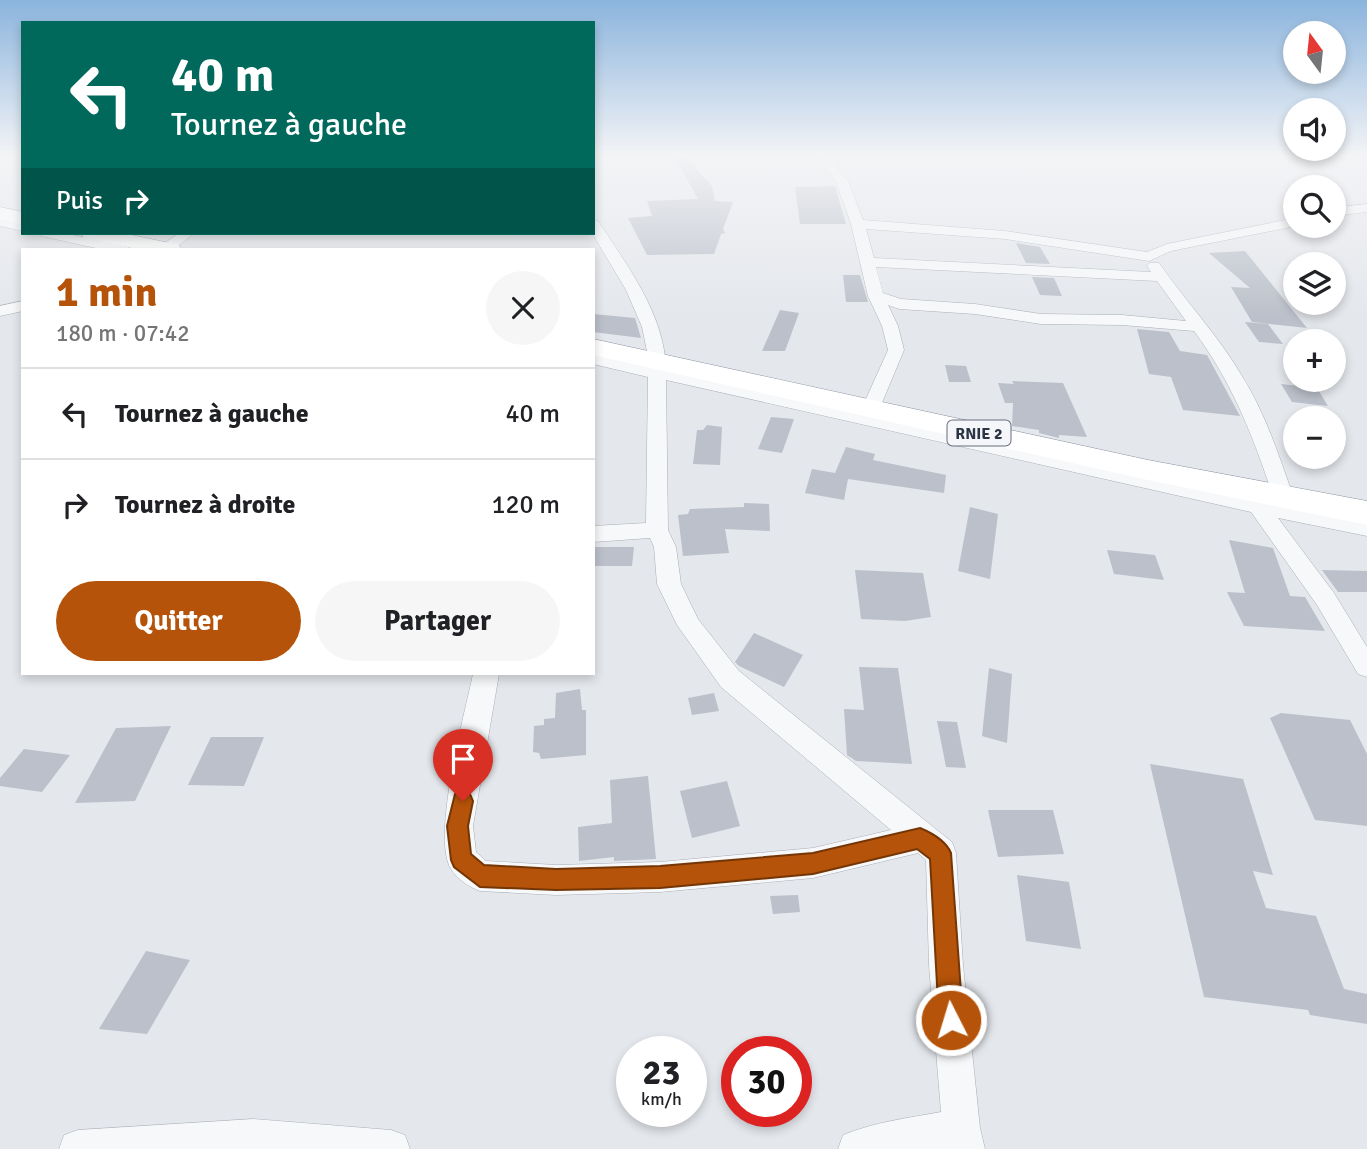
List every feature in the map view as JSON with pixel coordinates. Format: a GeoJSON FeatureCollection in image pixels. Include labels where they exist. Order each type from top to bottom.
{"type":"FeatureCollection","features":[{"type":"Feature","properties":{"kind":"highway"},"geometry":{"type":"LineString","coordinates":[[0,213],[21,218]]}},
{"type":"Feature","properties":{"kind":"highway"},"geometry":{"type":"LineString","coordinates":[[101,235],[159,248]]}},
{"type":"Feature","properties":{"kind":"highway","name":"RNIE 2"},"geometry":{"type":"LineString","coordinates":[[595,348],[657,367],[870,410],[1262,498],[1367,513]]}},
{"type":"Feature","properties":{"kind":"street"},"geometry":{"type":"LineString","coordinates":[[853,210],[876,296],[890,326],[896,350],[870,410]]}},
{"type":"Feature","properties":{"kind":"street"},"geometry":{"type":"LineString","coordinates":[[0,222],[21,227]]}},
{"type":"Feature","properties":{"kind":"street"},"geometry":{"type":"LineString","coordinates":[[858,224],[1005,235],[1149,257],[1167,248],[1283,224]]}},
{"type":"Feature","properties":{"kind":"street"},"geometry":{"type":"LineString","coordinates":[[595,226],[643,306],[657,367],[657,530],[664,547],[669,584],[689,625],[730,679],[941,853],[946,965],[963,1139],[892,1139],[857,1149]]}},
{"type":"Feature","properties":{"kind":"street"},"geometry":{"type":"LineString","coordinates":[[55,235],[114,248]]}},
{"type":"Feature","properties":{"kind":"street"},"geometry":{"type":"LineString","coordinates":[[170,248],[185,235]]}},
{"type":"Feature","properties":{"kind":"street"},"geometry":{"type":"LineString","coordinates":[[1149,257],[1161,277],[1224,359],[1239,387],[1267,449],[1262,498],[1367,667]]}},
{"type":"Feature","properties":{"kind":"street"},"geometry":{"type":"LineString","coordinates":[[866,262],[1019,267],[1161,277]]}},
{"type":"Feature","properties":{"kind":"street"},"geometry":{"type":"LineString","coordinates":[[876,296],[899,304],[975,309],[1041,319],[1122,320],[1200,327]]}},
{"type":"Feature","properties":{"kind":"street"},"geometry":{"type":"LineString","coordinates":[[0,311],[21,306]]}},
{"type":"Feature","properties":{"kind":"street"},"geometry":{"type":"LineString","coordinates":[[595,359],[657,367],[1262,498],[1367,528]]}},
{"type":"Feature","properties":{"kind":"street"},"geometry":{"type":"LineString","coordinates":[[595,534],[657,530]]}},
{"type":"Feature","properties":{"kind":"street"},"geometry":{"type":"LineString","coordinates":[[486,675],[458,826],[461,860],[480,876],[556,880],[660,877],[813,863],[920,838]]}},
{"type":"Feature","properties":{"kind":"street"},"geometry":{"type":"LineString","coordinates":[[78,1149],[253,1138],[391,1149]]}},
{"type":"Feature","properties":{"kind":"building"},"geometry":{"type":"Polygon","coordinates":[[[650,210],[730,210],[723,229],[725,233],[721,234],[714,254],[647,255],[628,218],[652,216],[650,210]]]}},
{"type":"Feature","properties":{"kind":"building"},"geometry":{"type":"Polygon","coordinates":[[[798,210],[842,210],[846,224],[800,224],[798,210]]]}},
{"type":"Feature","properties":{"kind":"building"},"geometry":{"type":"Polygon","coordinates":[[[1016,243],[1040,247],[1050,264],[1026,263],[1016,243]]]}},
{"type":"Feature","properties":{"kind":"building"},"geometry":{"type":"Polygon","coordinates":[[[1245,251],[1283,298],[1283,315],[1297,315],[1307,328],[1252,322],[1231,287],[1250,288],[1209,253],[1245,251]]]}},
{"type":"Feature","properties":{"kind":"building"},"geometry":{"type":"Polygon","coordinates":[[[843,275],[860,275],[868,302],[846,302],[843,275]]]}},
{"type":"Feature","properties":{"kind":"building"},"geometry":{"type":"Polygon","coordinates":[[[1032,277],[1054,278],[1062,296],[1040,295],[1032,277]]]}},
{"type":"Feature","properties":{"kind":"building"},"geometry":{"type":"Polygon","coordinates":[[[780,310],[799,313],[785,351],[762,351],[780,310]]]}},
{"type":"Feature","properties":{"kind":"building"},"geometry":{"type":"Polygon","coordinates":[[[595,314],[635,318],[641,338],[595,332],[595,314]]]}},
{"type":"Feature","properties":{"kind":"building"},"geometry":{"type":"Polygon","coordinates":[[[1245,322],[1268,324],[1283,344],[1259,342],[1245,322]]]}},
{"type":"Feature","properties":{"kind":"building"},"geometry":{"type":"Polygon","coordinates":[[[1137,329],[1169,332],[1180,351],[1207,355],[1240,416],[1183,410],[1171,377],[1149,374],[1137,329]]]}},
{"type":"Feature","properties":{"kind":"building"},"geometry":{"type":"Polygon","coordinates":[[[945,365],[966,366],[971,382],[949,382],[945,365]]]}},
{"type":"Feature","properties":{"kind":"building"},"geometry":{"type":"Polygon","coordinates":[[[1012,381],[1063,383],[1087,437],[1059,435],[1059,438],[1039,433],[1039,430],[1012,426],[1013,403],[1005,403],[998,383],[1014,384],[1012,381]]]}},
{"type":"Feature","properties":{"kind":"building"},"geometry":{"type":"Polygon","coordinates":[[[1286,392],[1319,392],[1328,406],[1292,402],[1286,392]]]}},
{"type":"Feature","properties":{"kind":"building"},"geometry":{"type":"Polygon","coordinates":[[[771,417],[794,419],[782,453],[758,449],[771,417]]]}},
{"type":"Feature","properties":{"kind":"building"},"geometry":{"type":"Polygon","coordinates":[[[707,425],[722,427],[720,465],[693,464],[697,430],[703,430],[707,425]]]}},
{"type":"Feature","properties":{"kind":"building"},"geometry":{"type":"Polygon","coordinates":[[[846,447],[875,454],[873,460],[946,475],[944,493],[848,479],[844,500],[805,493],[812,469],[835,473],[846,447]]]}},
{"type":"Feature","properties":{"kind":"building"},"geometry":{"type":"Polygon","coordinates":[[[744,503],[769,504],[770,531],[725,529],[729,553],[683,556],[678,515],[688,514],[690,509],[744,507],[744,503]]]}},
{"type":"Feature","properties":{"kind":"building"},"geometry":{"type":"Polygon","coordinates":[[[970,507],[998,514],[990,579],[958,571],[970,507]]]}},
{"type":"Feature","properties":{"kind":"building"},"geometry":{"type":"Polygon","coordinates":[[[1229,540],[1273,548],[1290,596],[1305,597],[1325,631],[1244,626],[1227,592],[1245,593],[1229,540]]]}},
{"type":"Feature","properties":{"kind":"building"},"geometry":{"type":"Polygon","coordinates":[[[595,547],[634,547],[632,566],[595,566],[595,547]]]}},
{"type":"Feature","properties":{"kind":"building"},"geometry":{"type":"Polygon","coordinates":[[[1107,550],[1155,555],[1164,580],[1114,574],[1107,550]]]}},
{"type":"Feature","properties":{"kind":"building"},"geometry":{"type":"Polygon","coordinates":[[[855,570],[923,573],[931,617],[905,621],[861,619],[855,570]]]}},
{"type":"Feature","properties":{"kind":"building"},"geometry":{"type":"Polygon","coordinates":[[[1322,570],[1367,571],[1367,592],[1338,592],[1322,570]]]}},
{"type":"Feature","properties":{"kind":"building"},"geometry":{"type":"Polygon","coordinates":[[[754,633],[803,655],[784,687],[735,662],[754,633]]]}},
{"type":"Feature","properties":{"kind":"building"},"geometry":{"type":"Polygon","coordinates":[[[859,667],[898,668],[912,764],[856,761],[847,755],[844,709],[864,710],[859,667]]]}},
{"type":"Feature","properties":{"kind":"building"},"geometry":{"type":"Polygon","coordinates":[[[989,668],[1012,674],[1007,743],[982,736],[989,668]]]}},
{"type":"Feature","properties":{"kind":"building"},"geometry":{"type":"Polygon","coordinates":[[[580,689],[582,710],[586,710],[586,755],[541,759],[539,753],[533,752],[534,726],[544,725],[544,719],[555,718],[556,693],[580,689]]]}},
{"type":"Feature","properties":{"kind":"building"},"geometry":{"type":"Polygon","coordinates":[[[714,693],[719,711],[692,715],[688,698],[714,693]]]}},
{"type":"Feature","properties":{"kind":"building"},"geometry":{"type":"Polygon","coordinates":[[[1281,713],[1350,720],[1367,754],[1367,826],[1315,820],[1270,718],[1281,713]]]}},
{"type":"Feature","properties":{"kind":"building"},"geometry":{"type":"Polygon","coordinates":[[[937,721],[957,722],[966,768],[946,767],[937,721]]]}},
{"type":"Feature","properties":{"kind":"building"},"geometry":{"type":"Polygon","coordinates":[[[171,726],[135,801],[75,803],[116,728],[171,726]]]}},
{"type":"Feature","properties":{"kind":"building"},"geometry":{"type":"Polygon","coordinates":[[[211,737],[264,737],[244,786],[188,785],[211,737]]]}},
{"type":"Feature","properties":{"kind":"building"},"geometry":{"type":"Polygon","coordinates":[[[24,749],[70,755],[42,792],[0,786],[0,778],[24,749]]]}},
{"type":"Feature","properties":{"kind":"building"},"geometry":{"type":"Polygon","coordinates":[[[1150,764],[1243,779],[1273,875],[1253,871],[1266,908],[1316,916],[1344,989],[1367,994],[1367,1024],[1310,1015],[1308,1010],[1204,997],[1150,764]]]}},
{"type":"Feature","properties":{"kind":"building"},"geometry":{"type":"Polygon","coordinates":[[[648,776],[656,859],[614,861],[614,857],[579,861],[578,827],[612,823],[610,780],[648,776]]]}},
{"type":"Feature","properties":{"kind":"building"},"geometry":{"type":"Polygon","coordinates":[[[727,781],[740,826],[692,838],[680,791],[727,781]]]}},
{"type":"Feature","properties":{"kind":"building"},"geometry":{"type":"Polygon","coordinates":[[[988,810],[1053,810],[1064,854],[998,857],[988,810]]]}},
{"type":"Feature","properties":{"kind":"building"},"geometry":{"type":"Polygon","coordinates":[[[1017,875],[1069,882],[1081,949],[1026,941],[1017,875]]]}},
{"type":"Feature","properties":{"kind":"building"},"geometry":{"type":"Polygon","coordinates":[[[798,895],[800,912],[773,914],[770,896],[798,895]]]}},
{"type":"Feature","properties":{"kind":"building"},"geometry":{"type":"Polygon","coordinates":[[[146,951],[190,960],[147,1034],[99,1029],[146,951]]]}},
{"type":"Feature","properties":{"kind":"route"},"geometry":{"type":"LineString","coordinates":[[463,801],[458,826],[461,860],[480,876],[556,880],[660,877],[813,863],[920,838],[941,853],[951,1020]]}}]}
